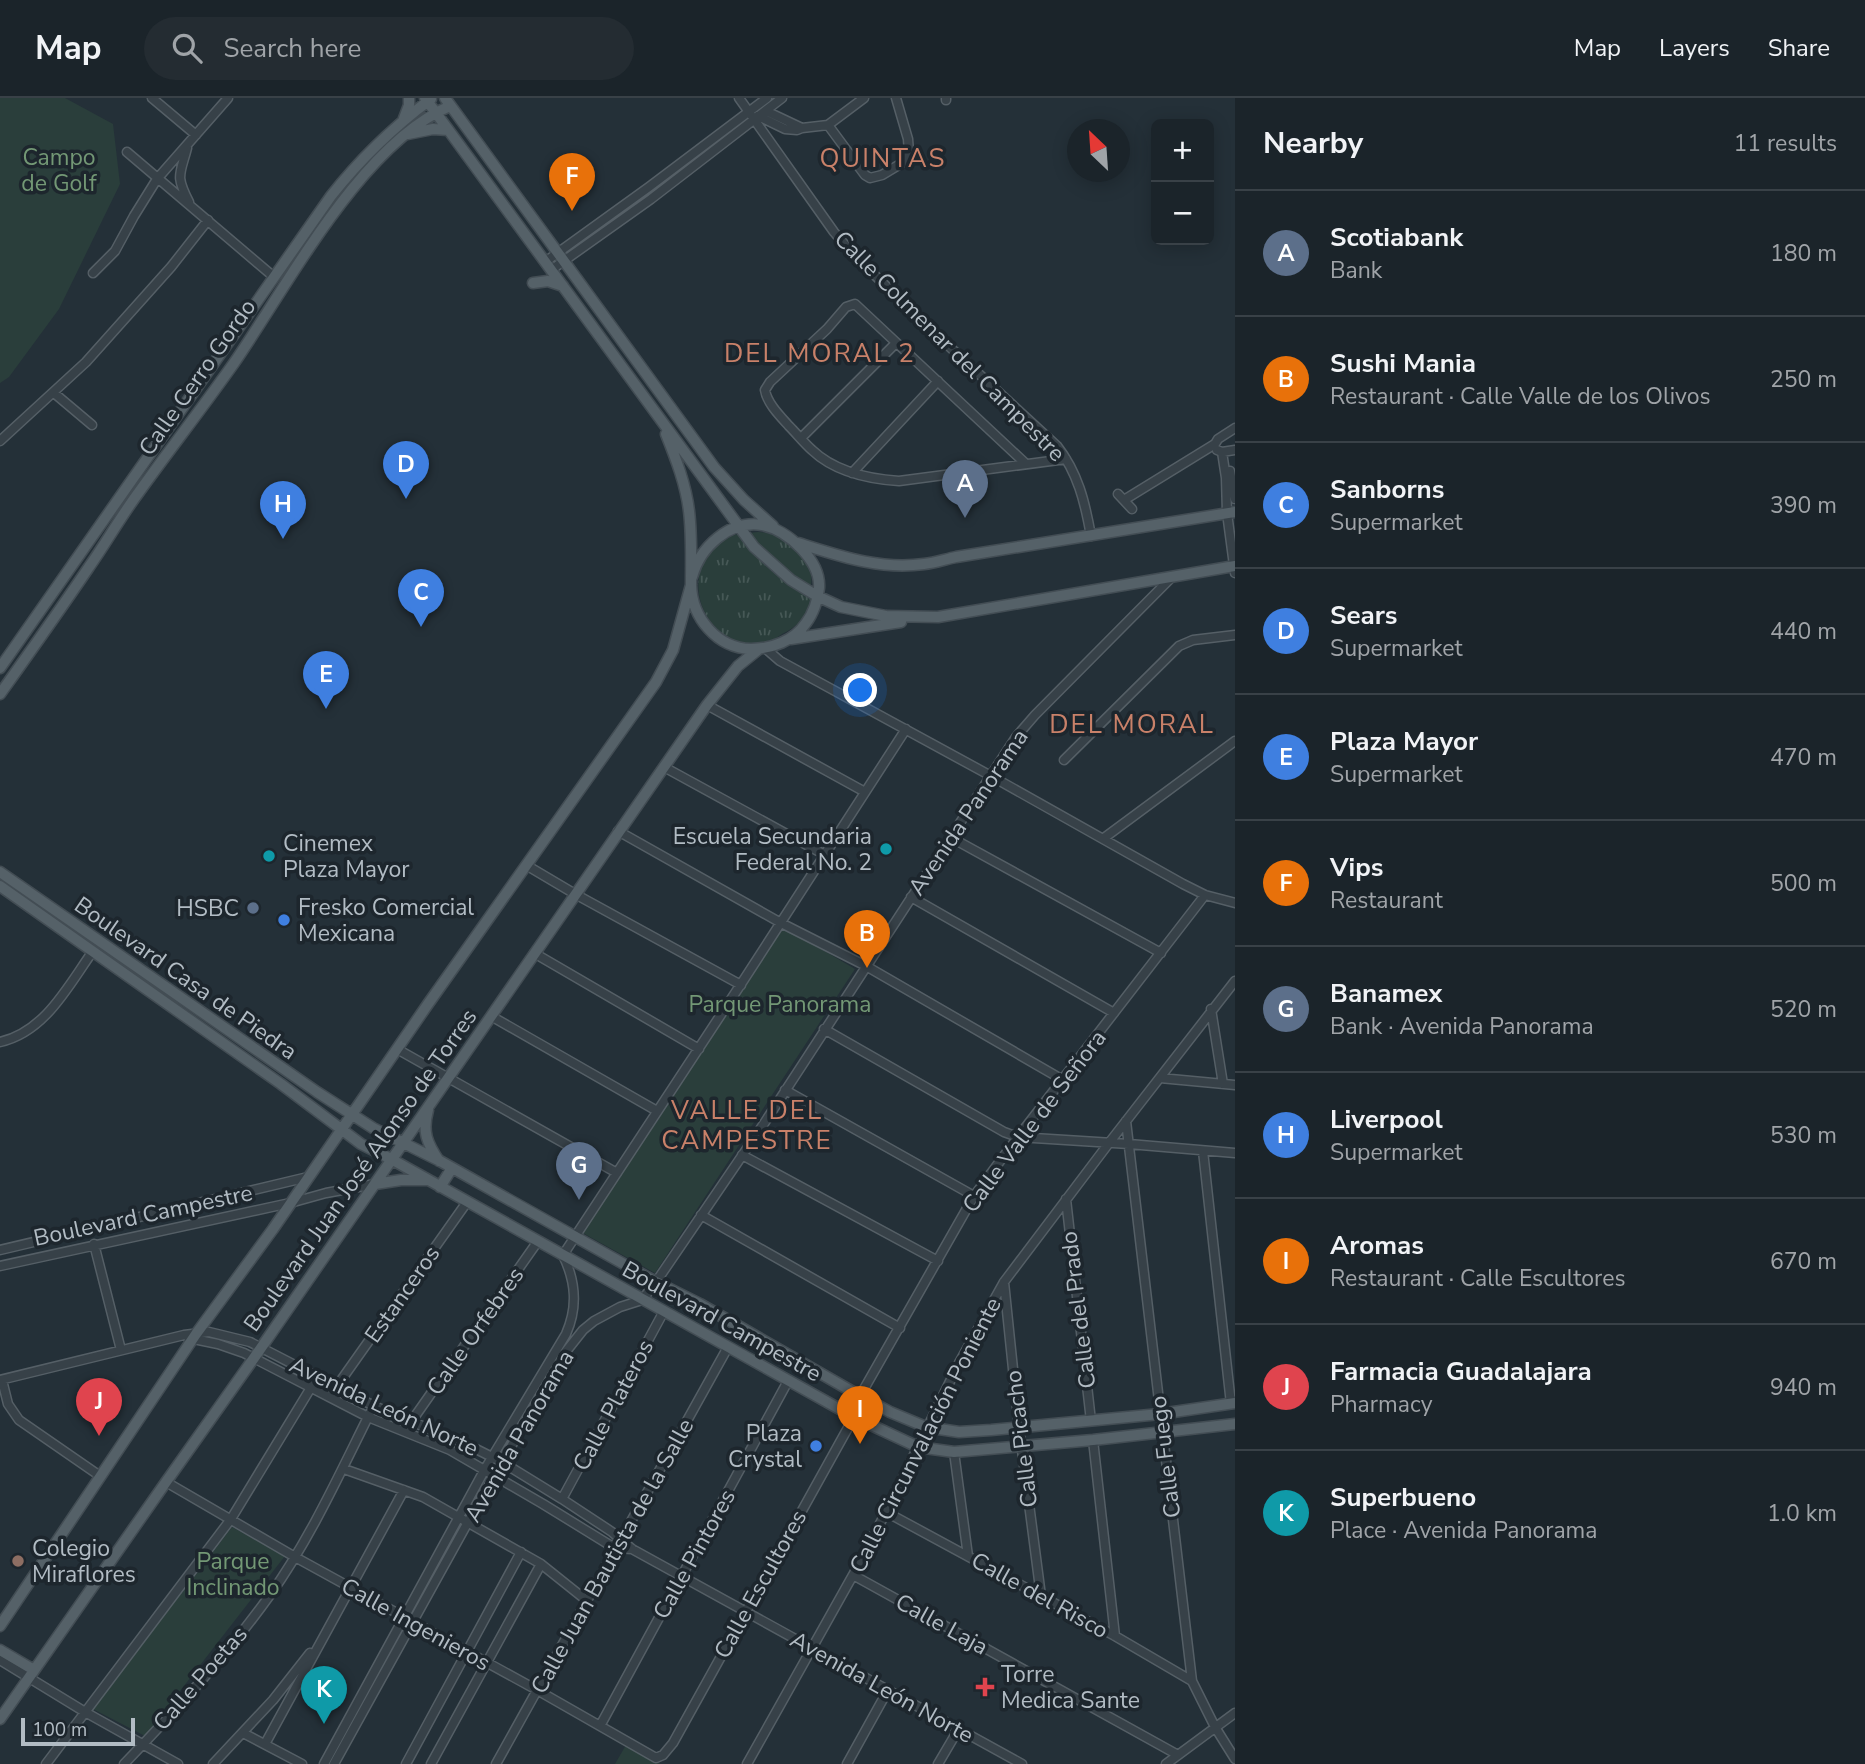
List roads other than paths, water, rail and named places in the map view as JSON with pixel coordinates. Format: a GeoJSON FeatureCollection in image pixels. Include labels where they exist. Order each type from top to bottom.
{"type":"FeatureCollection","features":[{"type":"Feature","properties":{"kind":"main road"},"geometry":{"type":"LineString","coordinates":[[403,121],[409,98]]}},
{"type":"Feature","properties":{"kind":"main road"},"geometry":{"type":"LineString","coordinates":[[428,99],[754,547],[791,580],[841,607],[886,616],[937,617]]}},
{"type":"Feature","properties":{"kind":"main road","name":"Calle Cerro Gordo"},"geometry":{"type":"LineString","coordinates":[[0,668],[316,216],[356,164],[428,99]]}},
{"type":"Feature","properties":{"kind":"main road"},"geometry":{"type":"LineString","coordinates":[[448,102],[714,467],[757,513],[806,553],[819,584],[817,596],[804,626],[787,639]]}},
{"type":"Feature","properties":{"kind":"main road","name":"Calle Cerro Gordo"},"geometry":{"type":"LineString","coordinates":[[0,694],[137,494],[235,362],[330,220],[370,168],[404,135],[448,102]]}},
{"type":"Feature","properties":{"kind":"main road"},"geometry":{"type":"LineString","coordinates":[[404,135],[433,128],[449,130]]}},
{"type":"Feature","properties":{"kind":"main road"},"geometry":{"type":"LineString","coordinates":[[533,283],[548,281],[563,286]]}},
{"type":"Feature","properties":{"kind":"main road"},"geometry":{"type":"LineString","coordinates":[[660,419],[674,453],[689,510],[695,605],[710,632],[718,639],[738,648],[762,648],[787,639],[937,617],[1235,566]]}},
{"type":"Feature","properties":{"kind":"main road"},"geometry":{"type":"LineString","coordinates":[[795,542],[853,560],[878,564],[925,564],[1230,515]]}},
{"type":"Feature","properties":{"kind":"main road"},"geometry":{"type":"LineString","coordinates":[[692,581],[696,564],[712,542],[738,527],[762,525],[779,531]]}},
{"type":"Feature","properties":{"kind":"main road","name":"Boulevard Juan José Alonso de Torres"},"geometry":{"type":"LineString","coordinates":[[0,1626],[191,1336],[274,1229],[341,1129],[656,682],[679,632],[692,581]]}},
{"type":"Feature","properties":{"kind":"main road","name":"Boulevard Juan José Alonso de Torres"},"geometry":{"type":"LineString","coordinates":[[0,1719],[262,1347],[707,705],[738,666],[762,648]]}},
{"type":"Feature","properties":{"kind":"main road","name":"Boulevard Casa de Piedra"},"geometry":{"type":"LineString","coordinates":[[0,872],[352,1114]]}},
{"type":"Feature","properties":{"kind":"main road","name":"Boulevard Casa de Piedra"},"geometry":{"type":"LineString","coordinates":[[0,886],[302,1098],[341,1129]]}},
{"type":"Feature","properties":{"kind":"main road"},"geometry":{"type":"LineString","coordinates":[[179,1011],[187,1002]]}},
{"type":"Feature","properties":{"kind":"main road"},"geometry":{"type":"LineString","coordinates":[[430,1102],[425,1131],[428,1142],[440,1161]]}},
{"type":"Feature","properties":{"kind":"main road","name":"Boulevard Campestre"},"geometry":{"type":"LineString","coordinates":[[352,1114],[402,1144],[440,1161],[700,1304],[860,1396],[926,1427],[960,1432],[1160,1414],[1233,1404]]}},
{"type":"Feature","properties":{"kind":"main road","name":"Boulevard Campestre"},"geometry":{"type":"LineString","coordinates":[[341,1129],[361,1144],[788,1381],[918,1447],[954,1452],[1235,1426]]}},
{"type":"Feature","properties":{"kind":"main road"},"geometry":{"type":"LineString","coordinates":[[440,1187],[452,1168]]}},
{"type":"Feature","properties":{"kind":"main road"},"geometry":{"type":"LineString","coordinates":[[375,1184],[401,1180],[429,1181]]}},
{"type":"Feature","properties":{"kind":"main road"},"geometry":{"type":"LineString","coordinates":[[0,1650],[32,1674]]}},
{"type":"Feature","properties":{"kind":"street"},"geometry":{"type":"LineString","coordinates":[[152,98],[196,135]]}},
{"type":"Feature","properties":{"kind":"street"},"geometry":{"type":"LineString","coordinates":[[93,273],[114,251],[157,179],[228,98]]}},
{"type":"Feature","properties":{"kind":"street","name":"Calle Colmenar del Campestre"},"geometry":{"type":"LineString","coordinates":[[739,98],[757,115],[834,232],[852,253],[1056,446],[1066,459],[1082,492],[1091,536]]}},
{"type":"Feature","properties":{"kind":"street"},"geometry":{"type":"LineString","coordinates":[[757,115],[766,98]]}},
{"type":"Feature","properties":{"kind":"street"},"geometry":{"type":"LineString","coordinates":[[548,266],[651,199],[782,98]]}},
{"type":"Feature","properties":{"kind":"street"},"geometry":{"type":"LineString","coordinates":[[757,115],[785,129],[797,130],[828,125],[864,98]]}},
{"type":"Feature","properties":{"kind":"street"},"geometry":{"type":"LineString","coordinates":[[828,125],[865,175],[870,178],[882,176],[905,160],[909,152],[896,98]]}},
{"type":"Feature","properties":{"kind":"street"},"geometry":{"type":"LineString","coordinates":[[188,144],[178,174],[190,204]]}},
{"type":"Feature","properties":{"kind":"street"},"geometry":{"type":"LineString","coordinates":[[127,152],[274,277]]}},
{"type":"Feature","properties":{"kind":"street"},"geometry":{"type":"LineString","coordinates":[[0,441],[54,393],[110,337],[208,220]]}},
{"type":"Feature","properties":{"kind":"street"},"geometry":{"type":"LineString","coordinates":[[1025,463],[860,307],[852,304],[770,382],[765,390],[768,399],[784,421],[813,451],[852,473],[877,479],[899,481],[1066,459]]}},
{"type":"Feature","properties":{"kind":"street"},"geometry":{"type":"LineString","coordinates":[[801,438],[896,343]]}},
{"type":"Feature","properties":{"kind":"street"},"geometry":{"type":"LineString","coordinates":[[852,473],[938,381]]}},
{"type":"Feature","properties":{"kind":"street"},"geometry":{"type":"LineString","coordinates":[[54,393],[92,425]]}},
{"type":"Feature","properties":{"kind":"street"},"geometry":{"type":"LineString","coordinates":[[1132,509],[1121,497],[1215,444],[1235,428]]}},
{"type":"Feature","properties":{"kind":"street"},"geometry":{"type":"LineString","coordinates":[[1215,444],[1217,450],[1228,451]]}},
{"type":"Feature","properties":{"kind":"street"},"geometry":{"type":"LineString","coordinates":[[1228,451],[1235,499]]}},
{"type":"Feature","properties":{"kind":"street"},"geometry":{"type":"LineString","coordinates":[[1228,451],[1226,478],[1235,573]]}},
{"type":"Feature","properties":{"kind":"street","name":"Avenida Panorama"},"geometry":{"type":"LineString","coordinates":[[324,1764],[405,1618],[464,1520],[495,1475],[573,1342],[583,1330],[604,1314],[642,1300],[742,1155],[1025,726],[1172,576]]}},
{"type":"Feature","properties":{"kind":"street"},"geometry":{"type":"LineString","coordinates":[[1065,760],[1179,646],[1193,640],[1235,635]]}},
{"type":"Feature","properties":{"kind":"street"},"geometry":{"type":"LineString","coordinates":[[762,648],[780,661],[1205,895],[1235,903]]}},
{"type":"Feature","properties":{"kind":"street"},"geometry":{"type":"LineString","coordinates":[[707,705],[865,792]]}},
{"type":"Feature","properties":{"kind":"street"},"geometry":{"type":"LineString","coordinates":[[563,1255],[906,729]]}},
{"type":"Feature","properties":{"kind":"street"},"geometry":{"type":"LineString","coordinates":[[1104,838],[1235,741]]}},
{"type":"Feature","properties":{"kind":"street"},"geometry":{"type":"LineString","coordinates":[[664,767],[824,855]]}},
{"type":"Feature","properties":{"kind":"street"},"geometry":{"type":"LineString","coordinates":[[618,831],[781,923],[866,966],[1063,1080]]}},
{"type":"Feature","properties":{"kind":"street"},"geometry":{"type":"LineString","coordinates":[[950,836],[1161,953]]}},
{"type":"Feature","properties":{"kind":"street"},"geometry":{"type":"LineString","coordinates":[[526,865],[741,985]]}},
{"type":"Feature","properties":{"kind":"street","name":"Calle Valle de Señora"},"geometry":{"type":"LineString","coordinates":[[860,1396],[974,1196],[1205,895]]}},
{"type":"Feature","properties":{"kind":"street"},"geometry":{"type":"LineString","coordinates":[[911,897],[1114,1013]]}},
{"type":"Feature","properties":{"kind":"street"},"geometry":{"type":"LineString","coordinates":[[0,1042],[19,1035],[42,1020],[93,951]]}},
{"type":"Feature","properties":{"kind":"street"},"geometry":{"type":"LineString","coordinates":[[534,953],[699,1049]]}},
{"type":"Feature","properties":{"kind":"street","name":"Calle Circunvalación Poniente"},"geometry":{"type":"LineString","coordinates":[[747,1764],[853,1575],[926,1427],[1004,1282],[1235,981]]}},
{"type":"Feature","properties":{"kind":"street"},"geometry":{"type":"LineString","coordinates":[[1211,1009],[1223,1084]]}},
{"type":"Feature","properties":{"kind":"street"},"geometry":{"type":"LineString","coordinates":[[491,1016],[657,1111]]}},
{"type":"Feature","properties":{"kind":"street"},"geometry":{"type":"LineString","coordinates":[[824,1029],[997,1128],[1018,1137],[1235,1153]]}},
{"type":"Feature","properties":{"kind":"street"},"geometry":{"type":"LineString","coordinates":[[397,1049],[617,1172]]}},
{"type":"Feature","properties":{"kind":"street"},"geometry":{"type":"LineString","coordinates":[[1160,1078],[1235,1085]]}},
{"type":"Feature","properties":{"kind":"street"},"geometry":{"type":"LineString","coordinates":[[785,1090],[974,1196]]}},
{"type":"Feature","properties":{"kind":"street"},"geometry":{"type":"LineString","coordinates":[[1126,1121],[1129,1144]]}},
{"type":"Feature","properties":{"kind":"street","name":"Calle Fuego"},"geometry":{"type":"LineString","coordinates":[[1129,1144],[1192,1681],[1235,1759]]}},
{"type":"Feature","properties":{"kind":"street"},"geometry":{"type":"LineString","coordinates":[[1203,1151],[1233,1404]]}},
{"type":"Feature","properties":{"kind":"street"},"geometry":{"type":"LineString","coordinates":[[742,1155],[938,1261]]}},
{"type":"Feature","properties":{"kind":"street","name":"Boulevard Campestre"},"geometry":{"type":"LineString","coordinates":[[0,1250],[308,1177]]}},
{"type":"Feature","properties":{"kind":"street","name":"Boulevard Campestre"},"geometry":{"type":"LineString","coordinates":[[0,1266],[375,1184]]}},
{"type":"Feature","properties":{"kind":"street","name":"Calle del Prado"},"geometry":{"type":"LineString","coordinates":[[1066,1199],[1091,1421]]}},
{"type":"Feature","properties":{"kind":"street","name":"Estanceros"},"geometry":{"type":"LineString","coordinates":[[337,1386],[467,1202]]}},
{"type":"Feature","properties":{"kind":"street"},"geometry":{"type":"LineString","coordinates":[[701,1215],[900,1328]]}},
{"type":"Feature","properties":{"kind":"street","name":"Calle Orfebres"},"geometry":{"type":"LineString","coordinates":[[411,1422],[538,1241]]}},
{"type":"Feature","properties":{"kind":"street"},"geometry":{"type":"LineString","coordinates":[[94,1244],[121,1350]]}},
{"type":"Feature","properties":{"kind":"street","name":"Avenida Panorama"},"geometry":{"type":"LineString","coordinates":[[334,1764],[413,1623],[464,1520],[485,1469],[566,1334],[575,1302],[572,1274],[563,1255]]}},
{"type":"Feature","properties":{"kind":"street","name":"Calle Picacho"},"geometry":{"type":"LineString","coordinates":[[1004,1282],[1018,1427],[1041,1596]]}},
{"type":"Feature","properties":{"kind":"street","name":"Calle Plateros"},"geometry":{"type":"LineString","coordinates":[[562,1499],[664,1311]]}},
{"type":"Feature","properties":{"kind":"street","name":"Avenida León Norte"},"geometry":{"type":"LineString","coordinates":[[191,1336],[215,1333],[250,1342],[374,1406],[443,1433],[502,1462],[622,1539],[632,1549],[1023,1764]]}},
{"type":"Feature","properties":{"kind":"street"},"geometry":{"type":"LineString","coordinates":[[100,1476],[15,1415],[8,1404],[1,1380],[121,1350],[191,1336]]}},
{"type":"Feature","properties":{"kind":"street","name":"Avenida León Norte"},"geometry":{"type":"LineString","coordinates":[[191,1336],[244,1353],[368,1418],[431,1441],[485,1469],[617,1548],[632,1549]]}},
{"type":"Feature","properties":{"kind":"street"},"geometry":{"type":"LineString","coordinates":[[244,1353],[250,1342]]}},
{"type":"Feature","properties":{"kind":"street","name":"Calle Juan Bautista de la Salle"},"geometry":{"type":"LineString","coordinates":[[496,1764],[728,1347]]}},
{"type":"Feature","properties":{"kind":"street"},"geometry":{"type":"LineString","coordinates":[[46,1764],[231,1519],[318,1376]]}},
{"type":"Feature","properties":{"kind":"street","name":"Calle Pintores"},"geometry":{"type":"LineString","coordinates":[[600,1726],[788,1381]]}},
{"type":"Feature","properties":{"kind":"street","name":"Calle Poetas"},"geometry":{"type":"LineString","coordinates":[[124,1764],[226,1652],[271,1594],[344,1469],[374,1406]]}},
{"type":"Feature","properties":{"kind":"street","name":"Calle Escultores"},"geometry":{"type":"LineString","coordinates":[[667,1751],[854,1416]]}},
{"type":"Feature","properties":{"kind":"street"},"geometry":{"type":"LineString","coordinates":[[1093,1440],[1115,1636]]}},
{"type":"Feature","properties":{"kind":"street"},"geometry":{"type":"LineString","coordinates":[[954,1452],[968,1556]]}},
{"type":"Feature","properties":{"kind":"street"},"geometry":{"type":"LineString","coordinates":[[344,1469],[422,1496],[541,1564],[586,1600]]}},
{"type":"Feature","properties":{"kind":"street","name":"Calle Ingenieros"},"geometry":{"type":"LineString","coordinates":[[166,1482],[652,1757],[659,1757],[667,1751]]}},
{"type":"Feature","properties":{"kind":"street"},"geometry":{"type":"LineString","coordinates":[[265,1744],[404,1490]]}},
{"type":"Feature","properties":{"kind":"street","name":"Calle del Risco"},"geometry":{"type":"LineString","coordinates":[[886,1512],[1115,1636],[1192,1681]]}},
{"type":"Feature","properties":{"kind":"street"},"geometry":{"type":"LineString","coordinates":[[406,1764],[521,1552]]}},
{"type":"Feature","properties":{"kind":"street"},"geometry":{"type":"LineString","coordinates":[[431,1764],[541,1564]]}},
{"type":"Feature","properties":{"kind":"street","name":"Calle Laja"},"geometry":{"type":"LineString","coordinates":[[853,1575],[1178,1755]]}},
{"type":"Feature","properties":{"kind":"street"},"geometry":{"type":"LineString","coordinates":[[212,1764],[291,1679],[323,1637]]}},
{"type":"Feature","properties":{"kind":"street"},"geometry":{"type":"LineString","coordinates":[[0,1660],[32,1674],[85,1712],[178,1764]]}},
{"type":"Feature","properties":{"kind":"street"},"geometry":{"type":"LineString","coordinates":[[847,1764],[888,1690]]}},
{"type":"Feature","properties":{"kind":"street"},"geometry":{"type":"LineString","coordinates":[[1166,1764],[1235,1713]]}},
{"type":"Feature","properties":{"kind":"street"},"geometry":{"type":"LineString","coordinates":[[938,1764],[958,1730]]}},
{"type":"Feature","properties":{"kind":"street"},"geometry":{"type":"LineString","coordinates":[[243,1733],[302,1764]]}},
{"type":"Feature","properties":{"kind":"place","name":"Vips"},"geometry":{"type":"Point","coordinates":[572,211]}},
{"type":"Feature","properties":{"kind":"place","name":"Sears"},"geometry":{"type":"Point","coordinates":[406,499]}},
{"type":"Feature","properties":{"kind":"place","name":"Scotiabank"},"geometry":{"type":"Point","coordinates":[965,518]}},
{"type":"Feature","properties":{"kind":"place","name":"Liverpool"},"geometry":{"type":"Point","coordinates":[283,539]}},
{"type":"Feature","properties":{"kind":"place","name":"Sanborns"},"geometry":{"type":"Point","coordinates":[421,627]}},
{"type":"Feature","properties":{"kind":"place","name":"Plaza Mayor"},"geometry":{"type":"Point","coordinates":[326,709]}},
{"type":"Feature","properties":{"kind":"place","name":"Escuela Secundaria Federal No. 2"},"geometry":{"type":"Point","coordinates":[886,849]}},
{"type":"Feature","properties":{"kind":"place","name":"Cinemex Plaza Mayor"},"geometry":{"type":"Point","coordinates":[269,856]}},
{"type":"Feature","properties":{"kind":"place","name":"HSBC"},"geometry":{"type":"Point","coordinates":[253,908]}},
{"type":"Feature","properties":{"kind":"place","name":"Fresko Comercial Mexicana"},"geometry":{"type":"Point","coordinates":[284,920]}},
{"type":"Feature","properties":{"kind":"place","name":"Sushi Mania"},"geometry":{"type":"Point","coordinates":[867,968]}},
{"type":"Feature","properties":{"kind":"place","name":"Banamex"},"geometry":{"type":"Point","coordinates":[579,1200]}},
{"type":"Feature","properties":{"kind":"place","name":"Farmacia Guadalajara"},"geometry":{"type":"Point","coordinates":[99,1436]}},
{"type":"Feature","properties":{"kind":"place","name":"Aromas"},"geometry":{"type":"Point","coordinates":[860,1444]}},
{"type":"Feature","properties":{"kind":"place","name":"Plaza Crystal"},"geometry":{"type":"Point","coordinates":[816,1446]}},
{"type":"Feature","properties":{"kind":"place","name":"Colegio Miraflores"},"geometry":{"type":"Point","coordinates":[18,1561]}},
{"type":"Feature","properties":{"kind":"place","name":"Torre Medica Sante"},"geometry":{"type":"Point","coordinates":[985,1687]}},
{"type":"Feature","properties":{"kind":"place","name":"Superbueno"},"geometry":{"type":"Point","coordinates":[324,1724]}},
{"type":"Feature","properties":{"kind":"district","name":"QUINTAS"},"geometry":{"type":"Point","coordinates":[883,158]}},
{"type":"Feature","properties":{"kind":"district","name":"DEL MORAL 2"},"geometry":{"type":"Point","coordinates":[820,353]}},
{"type":"Feature","properties":{"kind":"district","name":"DEL MORAL"},"geometry":{"type":"Point","coordinates":[1132,724]}},
{"type":"Feature","properties":{"kind":"district","name":"VALLE DEL CAMPESTRE"},"geometry":{"type":"Point","coordinates":[747,1125]}},
{"type":"Feature","properties":{"kind":"park label","name":"Campo de Golf"},"geometry":{"type":"Point","coordinates":[59,170]}},
{"type":"Feature","properties":{"kind":"park label","name":"Parque Panorama"},"geometry":{"type":"Point","coordinates":[780,1004]}},
{"type":"Feature","properties":{"kind":"park label","name":"Parque Inclinado"},"geometry":{"type":"Point","coordinates":[233,1574]}}]}
